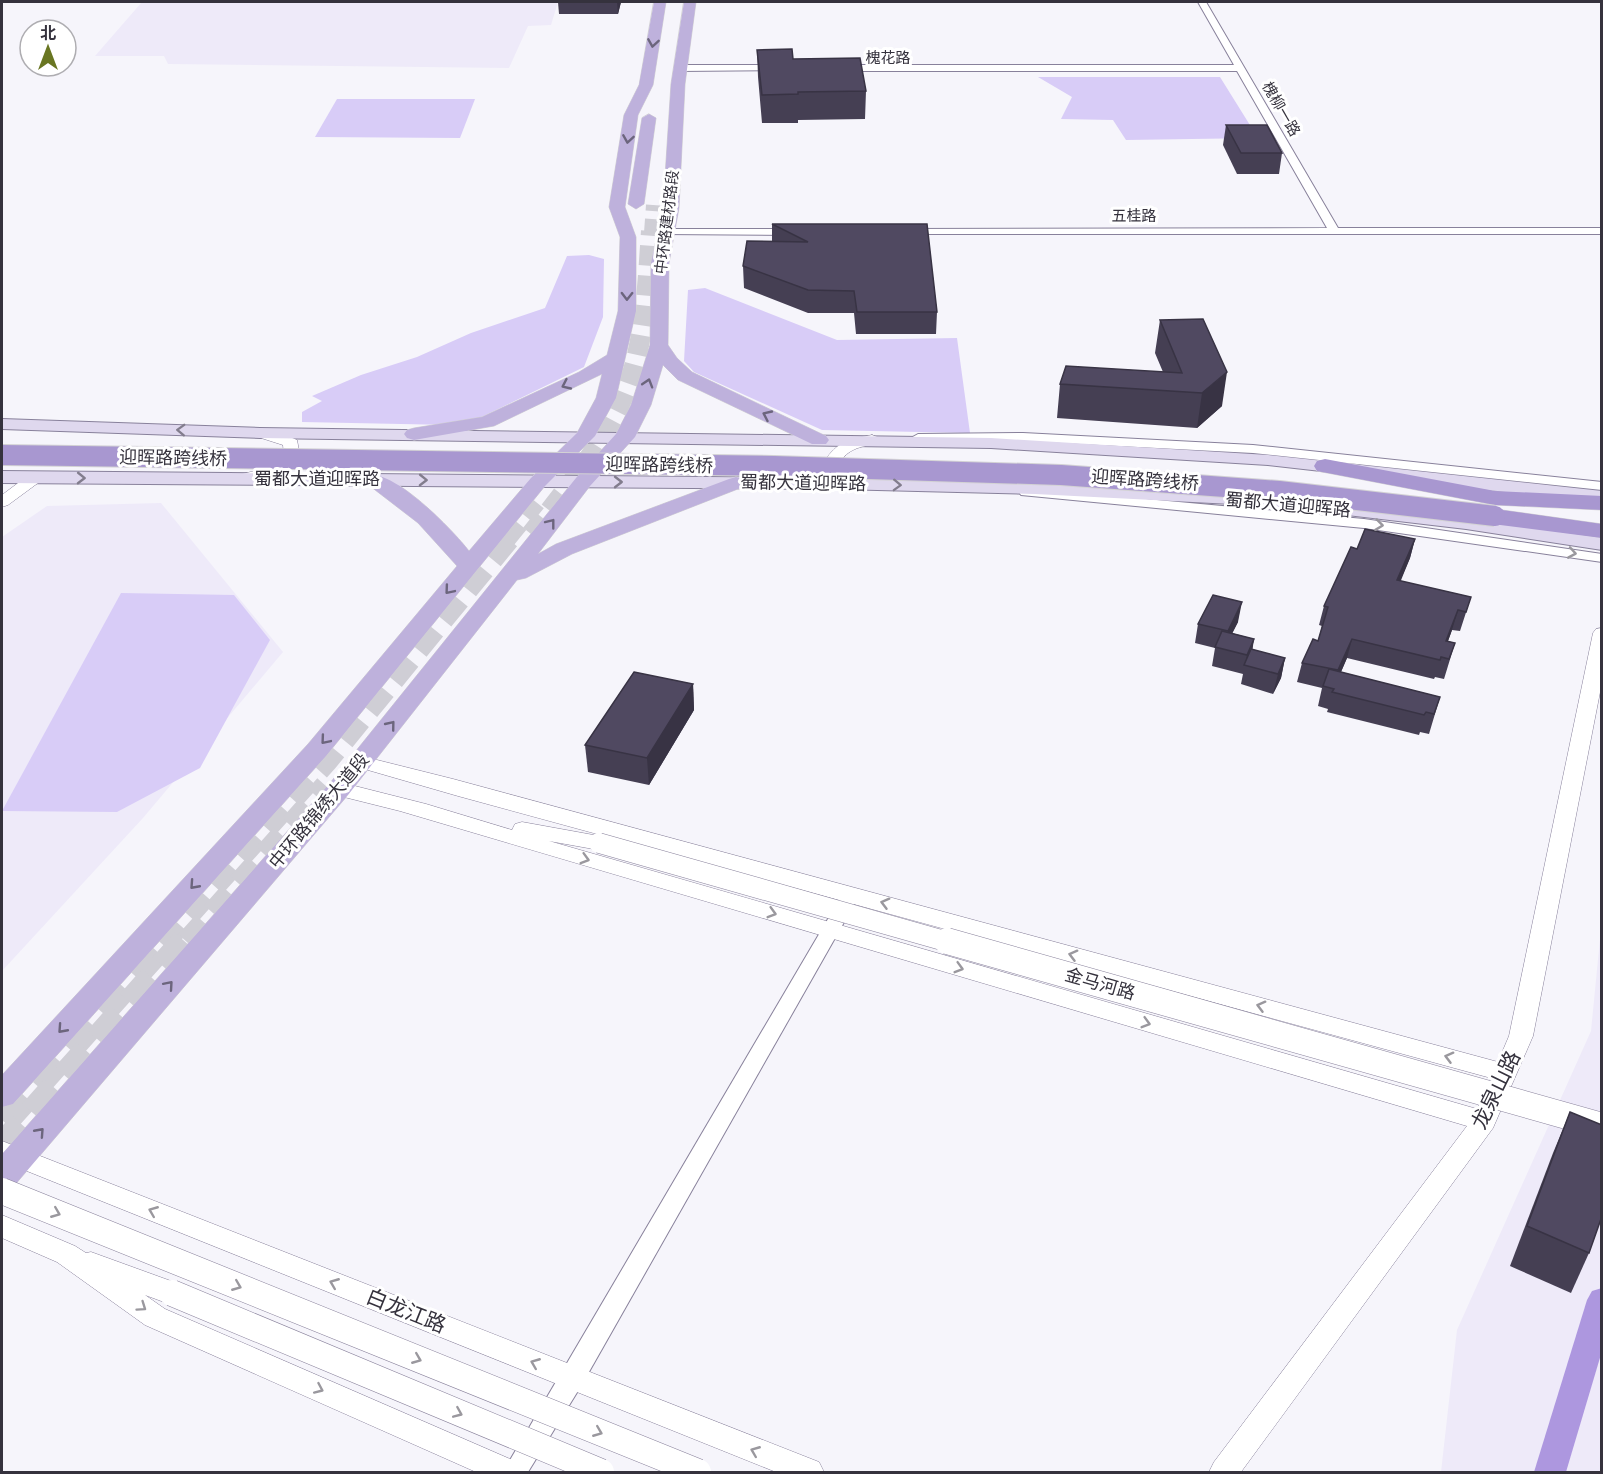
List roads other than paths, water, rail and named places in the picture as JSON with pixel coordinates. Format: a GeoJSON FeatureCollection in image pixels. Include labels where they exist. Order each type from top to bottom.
{"type":"FeatureCollection","features":[{"type":"Feature","properties":{"kind":"highway","name":"迎晖路跨线桥"},"geometry":{"type":"LineString","coordinates":[[2,443],[741,451],[1039,459],[1294,476],[1495,507]]}},
{"type":"Feature","properties":{"kind":"highway","name":"迎晖路跨线桥"},"geometry":{"type":"LineString","coordinates":[[2,455],[774,466],[1061,475],[1495,507]]}},
{"type":"Feature","properties":{"kind":"highway"},"geometry":{"type":"LineString","coordinates":[[1325,466],[1602,532]]}},
{"type":"Feature","properties":{"kind":"highway"},"geometry":{"type":"LineString","coordinates":[[1328,507],[1495,507],[1602,503]]}},
{"type":"Feature","properties":{"kind":"highway"},"geometry":{"type":"LineString","coordinates":[[1495,507],[1602,511]]}},
{"type":"Feature","properties":{"kind":"main road","name":"中环路建材路段"},"geometry":{"type":"LineString","coordinates":[[585,436],[606,398],[627,311],[628,237],[617,207],[631,115],[646,85],[660,2]]}},
{"type":"Feature","properties":{"kind":"main road","name":"中环路建材路段"},"geometry":{"type":"LineString","coordinates":[[625,437],[641,405],[659,345],[660,262],[668,232],[679,75],[690,2]]}},
{"type":"Feature","properties":{"kind":"main road"},"geometry":{"type":"LineString","coordinates":[[658,160],[663,115],[679,75]]}},
{"type":"Feature","properties":{"kind":"main road"},"geometry":{"type":"LineString","coordinates":[[636,204],[649,115],[646,85]]}},
{"type":"Feature","properties":{"kind":"main road"},"geometry":{"type":"LineString","coordinates":[[659,345],[670,362],[685,376],[819,440]]}},
{"type":"Feature","properties":{"kind":"main road"},"geometry":{"type":"LineString","coordinates":[[414,434],[487,422],[586,376],[617,357]]}},
{"type":"Feature","properties":{"kind":"main road"},"geometry":{"type":"LineString","coordinates":[[2,424],[260,433],[991,442],[1268,460],[1602,497]]}},
{"type":"Feature","properties":{"kind":"main road"},"geometry":{"type":"LineString","coordinates":[[2,1095],[317,750],[538,482],[585,436]]}},
{"type":"Feature","properties":{"kind":"main road","name":"中环路锦绣大道段"},"geometry":{"type":"LineString","coordinates":[[7,1161],[339,789],[510,577],[583,482],[625,437]]}},
{"type":"Feature","properties":{"kind":"main road","name":"蜀都大道迎晖路"},"geometry":{"type":"LineString","coordinates":[[2,477],[870,484],[986,487],[1328,507],[1435,519],[1602,544]]}},
{"type":"Feature","properties":{"kind":"main road"},"geometry":{"type":"LineString","coordinates":[[373,479],[401,498],[452,542],[469,567]]}},
{"type":"Feature","properties":{"kind":"main road"},"geometry":{"type":"LineString","coordinates":[[510,577],[564,549],[736,483]]}},
{"type":"Feature","properties":{"kind":"street","name":"槐柳一路"},"geometry":{"type":"LineString","coordinates":[[1202,2],[1334,231]]}},
{"type":"Feature","properties":{"kind":"street","name":"槐花路"},"geometry":{"type":"LineString","coordinates":[[833,70],[1040,72],[1240,69]]}},
{"type":"Feature","properties":{"kind":"street"},"geometry":{"type":"LineString","coordinates":[[679,75],[786,70]]}},
{"type":"Feature","properties":{"kind":"street","name":"五桂路"},"geometry":{"type":"LineString","coordinates":[[887,232],[1602,231]]}},
{"type":"Feature","properties":{"kind":"street"},"geometry":{"type":"LineString","coordinates":[[668,232],[805,232]]}},
{"type":"Feature","properties":{"kind":"street"},"geometry":{"type":"LineString","coordinates":[[238,479],[279,469],[291,456],[291,443],[260,433]]}},
{"type":"Feature","properties":{"kind":"street"},"geometry":{"type":"LineString","coordinates":[[870,484],[851,479],[838,472],[833,461],[838,450],[872,440],[972,436],[1161,444],[1363,460],[1602,486]]}},
{"type":"Feature","properties":{"kind":"street"},"geometry":{"type":"LineString","coordinates":[[2,502],[36,477]]}},
{"type":"Feature","properties":{"kind":"street"},"geometry":{"type":"LineString","coordinates":[[986,487],[1096,501],[1286,515],[1408,529],[1477,537],[1602,558]]}},
{"type":"Feature","properties":{"kind":"street","name":"龙泉山路"},"geometry":{"type":"LineString","coordinates":[[1224,1473],[1484,1121],[1521,1036],[1602,633]]}},
{"type":"Feature","properties":{"kind":"street"},"geometry":{"type":"LineString","coordinates":[[361,762],[1506,1072]]}},
{"type":"Feature","properties":{"kind":"street"},"geometry":{"type":"LineString","coordinates":[[453,786],[599,843]]}},
{"type":"Feature","properties":{"kind":"street"},"geometry":{"type":"LineString","coordinates":[[339,789],[408,807],[1484,1121]]}},
{"type":"Feature","properties":{"kind":"street"},"geometry":{"type":"LineString","coordinates":[[408,807],[599,843]]}},
{"type":"Feature","properties":{"kind":"street","name":"金马河路"},"geometry":{"type":"LineString","coordinates":[[599,843],[1602,1126]]}},
{"type":"Feature","properties":{"kind":"street"},"geometry":{"type":"LineString","coordinates":[[515,1473],[573,1378],[851,894]]}},
{"type":"Feature","properties":{"kind":"street","name":"白龙江路"},"geometry":{"type":"LineString","coordinates":[[7,1161],[573,1378],[809,1473]]}},
{"type":"Feature","properties":{"kind":"street"},"geometry":{"type":"LineString","coordinates":[[2,1191],[699,1473]]}},
{"type":"Feature","properties":{"kind":"street"},"geometry":{"type":"LineString","coordinates":[[2,1226],[66,1254],[172,1293],[601,1473]]}},
{"type":"Feature","properties":{"kind":"street"},"geometry":{"type":"LineString","coordinates":[[66,1254],[155,1317],[507,1473]]}},
{"type":"Feature","properties":{"kind":"waterway"},"geometry":{"type":"LineString","coordinates":[[1550,1472],[1602,1300]]}},
{"type":"Feature","properties":{"kind":"tunnel"},"geometry":{"type":"LineString","coordinates":[[651,233],[653,205]]}},
{"type":"Feature","properties":{"kind":"tunnel"},"geometry":{"type":"LineString","coordinates":[[531,534],[592,453],[617,410],[627,387],[642,330],[651,231]]}},
{"type":"Feature","properties":{"kind":"tunnel"},"geometry":{"type":"LineString","coordinates":[[506,539],[536,502]]}},
{"type":"Feature","properties":{"kind":"tunnel"},"geometry":{"type":"LineString","coordinates":[[161,943],[326,759],[507,538]]}},
{"type":"Feature","properties":{"kind":"tunnel"},"geometry":{"type":"LineString","coordinates":[[188,943],[327,787]]}},
{"type":"Feature","properties":{"kind":"tunnel"},"geometry":{"type":"LineString","coordinates":[[2,1120],[162,941]]}},
{"type":"Feature","properties":{"kind":"tunnel"},"geometry":{"type":"LineString","coordinates":[[2,1151],[189,941]]}}]}
